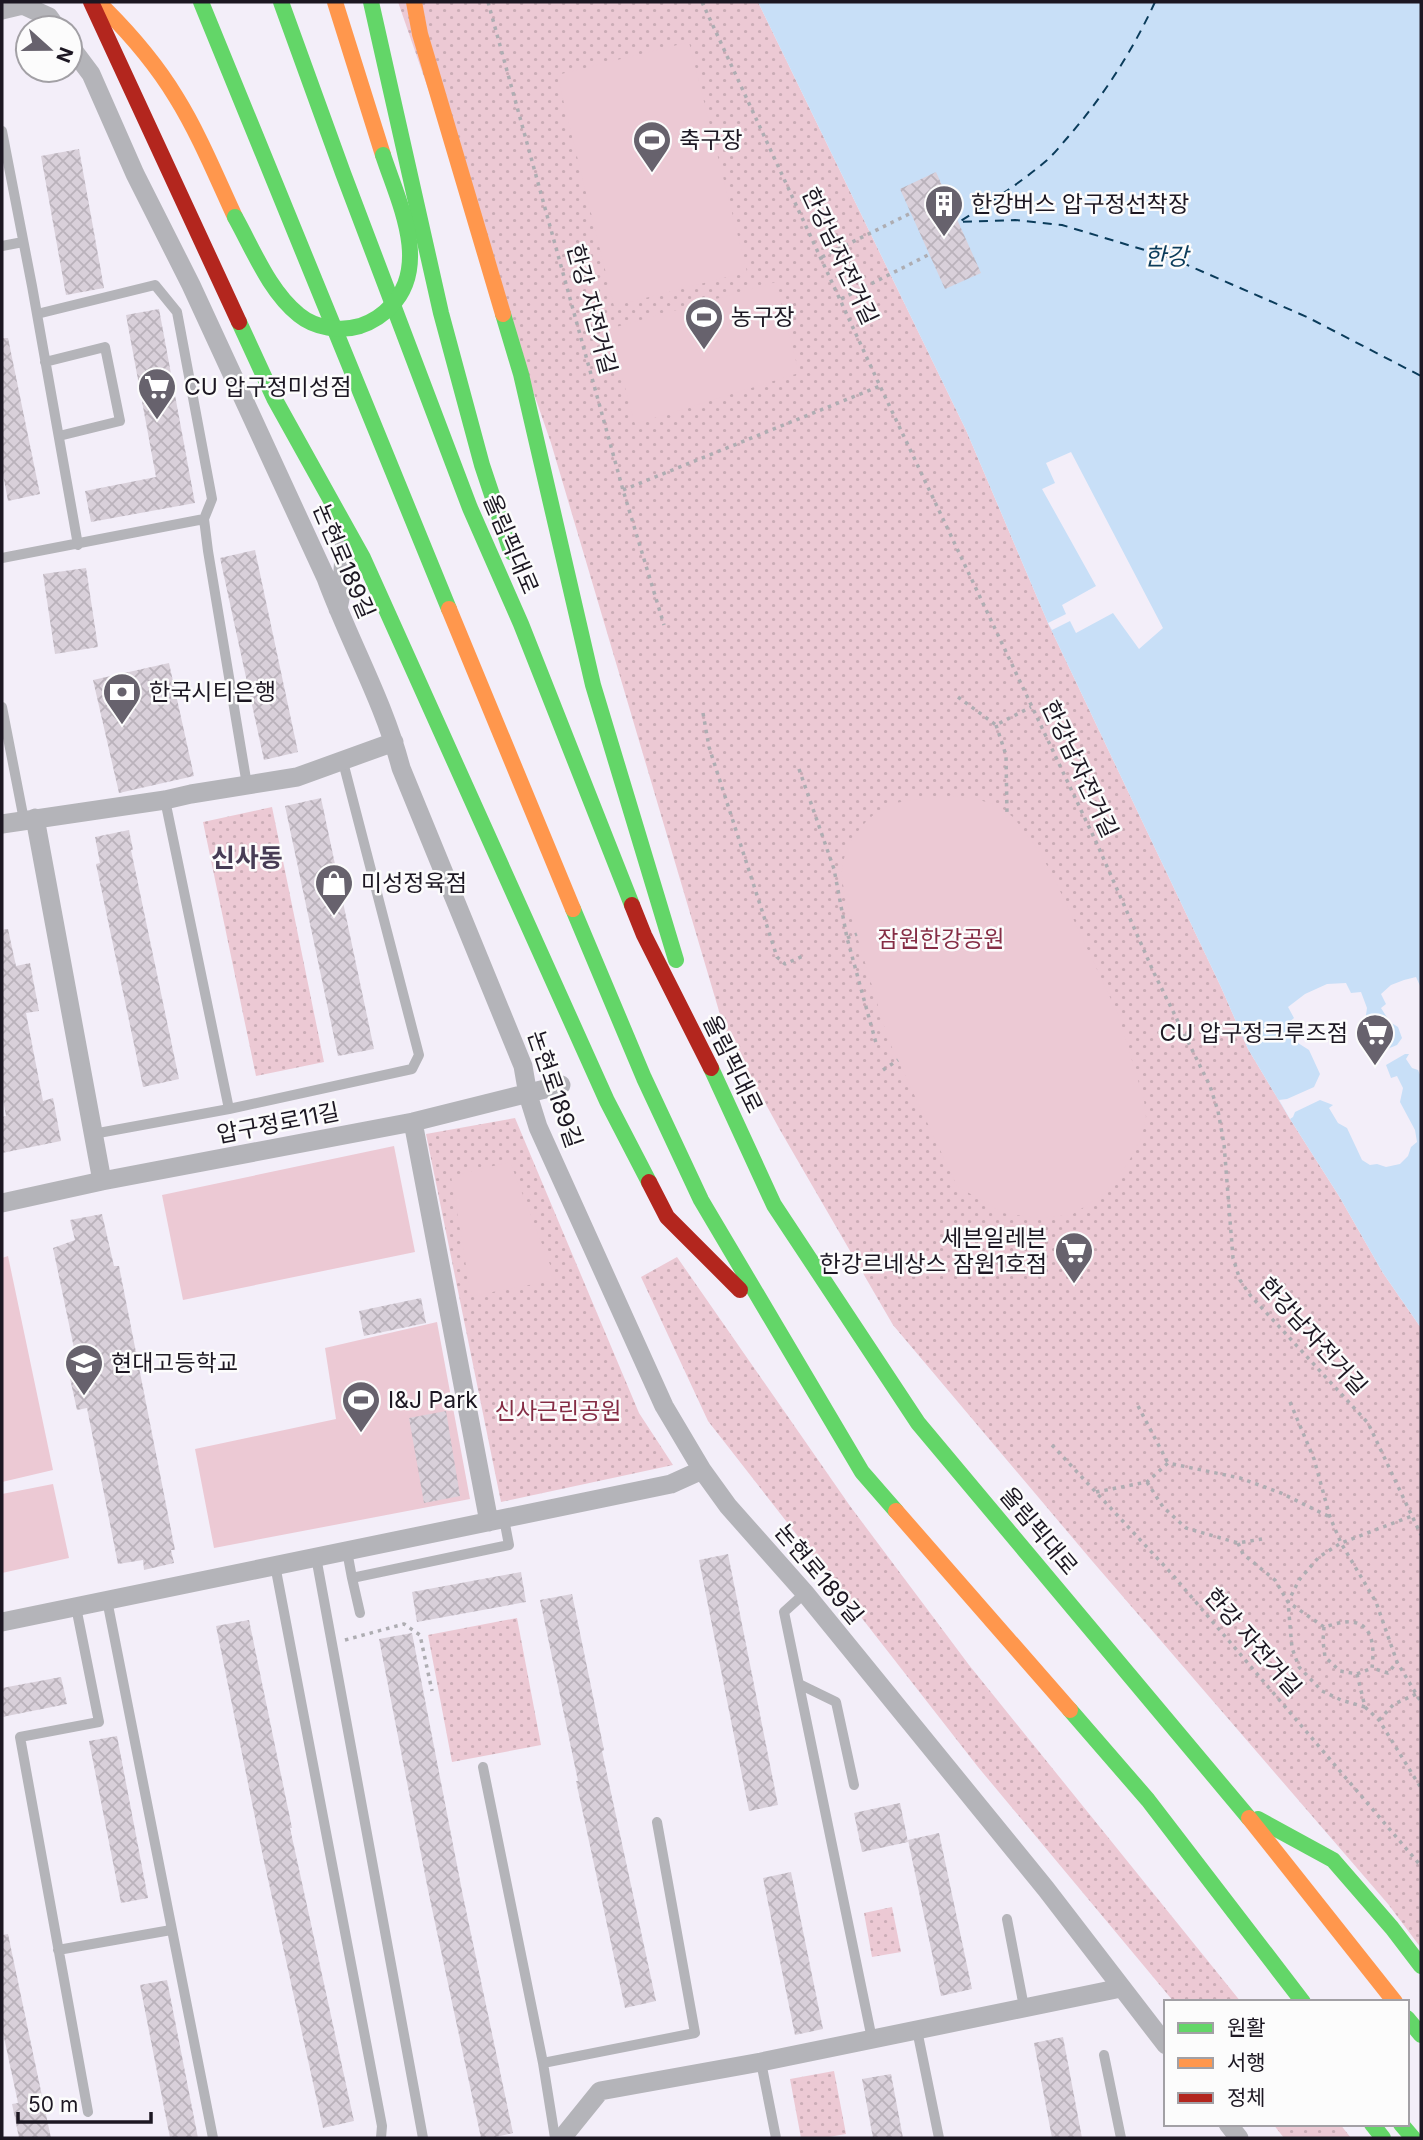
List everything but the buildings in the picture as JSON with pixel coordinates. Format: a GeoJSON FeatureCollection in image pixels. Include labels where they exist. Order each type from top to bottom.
{"type":"FeatureCollection","features":[{"type":"Feature","properties":{"kind":"highway"},"geometry":{"type":"LineString","coordinates":[[91,2],[274,398],[369,570],[607,1101],[667,1217],[779,1329]]}},
{"type":"Feature","properties":{"kind":"highway"},"geometry":{"type":"LineString","coordinates":[[97,2],[124,29],[167,82],[189,120],[235,217],[279,293],[298,314],[313,323],[330,328],[353,328],[370,323],[386,313],[396,300],[405,285],[410,266],[409,247],[335,2]]}},
{"type":"Feature","properties":{"kind":"highway"},"geometry":{"type":"LineString","coordinates":[[201,2],[515,772],[644,1078],[701,1200],[862,1472],[1148,1800],[1302,2000]]}},
{"type":"Feature","properties":{"kind":"highway","name":"올림픽대로"},"geometry":{"type":"LineString","coordinates":[[281,2],[342,173],[470,508],[521,624],[643,935],[703,1052],[774,1205],[919,1423],[1245,1812],[1393,2000]]}},
{"type":"Feature","properties":{"kind":"highway"},"geometry":{"type":"LineString","coordinates":[[371,2],[441,313],[482,465],[518,576],[521,624]]}},
{"type":"Feature","properties":{"kind":"highway"},"geometry":{"type":"LineString","coordinates":[[414,2],[420,34],[521,374],[593,685],[703,1052]]}},
{"type":"Feature","properties":{"kind":"highway"},"geometry":{"type":"LineString","coordinates":[[1148,1800],[1214,1912]]}},
{"type":"Feature","properties":{"kind":"highway"},"geometry":{"type":"LineString","coordinates":[[1245,1812],[1333,1860],[1421,1966]]}},
{"type":"Feature","properties":{"kind":"highway"},"geometry":{"type":"LineString","coordinates":[[1409,2020],[1421,2035]]}},
{"type":"Feature","properties":{"kind":"street"},"geometry":{"type":"LineString","coordinates":[[2,10],[23,5],[41,14]]}},
{"type":"Feature","properties":{"kind":"street","name":"논현로189길"},"geometry":{"type":"LineString","coordinates":[[84,65],[91,74],[135,174],[191,285],[310,541],[523,1066],[538,1127],[663,1406],[702,1470],[728,1506],[805,1593],[1046,1889],[1164,2042]]}},
{"type":"Feature","properties":{"kind":"street"},"geometry":{"type":"LineString","coordinates":[[338,610],[346,527]]}},
{"type":"Feature","properties":{"kind":"street"},"geometry":{"type":"LineString","coordinates":[[2,824],[297,777],[394,743]]}},
{"type":"Feature","properties":{"kind":"street"},"geometry":{"type":"LineString","coordinates":[[30,819],[102,1181]]}},
{"type":"Feature","properties":{"kind":"street","name":"압구정로11길"},"geometry":{"type":"LineString","coordinates":[[2,1203],[102,1181],[413,1122],[561,1085]]}},
{"type":"Feature","properties":{"kind":"street"},"geometry":{"type":"LineString","coordinates":[[413,1122],[496,1520]]}},
{"type":"Feature","properties":{"kind":"street"},"geometry":{"type":"LineString","coordinates":[[2,1622],[671,1484],[702,1470]]}},
{"type":"Feature","properties":{"kind":"street"},"geometry":{"type":"LineString","coordinates":[[562,2138],[600,2091],[761,2062],[1121,1988]]}},
{"type":"Feature","properties":{"kind":"lane"},"geometry":{"type":"LineString","coordinates":[[2,131],[5,171],[23,242],[78,544]]}},
{"type":"Feature","properties":{"kind":"lane"},"geometry":{"type":"LineString","coordinates":[[2,246],[23,242]]}},
{"type":"Feature","properties":{"kind":"lane"},"geometry":{"type":"LineString","coordinates":[[37,314],[155,285],[177,312],[212,499],[204,519],[247,785]]}},
{"type":"Feature","properties":{"kind":"lane"},"geometry":{"type":"LineString","coordinates":[[45,362],[105,347],[121,421],[58,436]]}},
{"type":"Feature","properties":{"kind":"lane"},"geometry":{"type":"LineString","coordinates":[[2,558],[204,519]]}},
{"type":"Feature","properties":{"kind":"lane"},"geometry":{"type":"LineString","coordinates":[[2,706],[30,819]]}},
{"type":"Feature","properties":{"kind":"lane"},"geometry":{"type":"LineString","coordinates":[[93,1134],[229,1109],[412,1069],[419,1055],[343,762]]}},
{"type":"Feature","properties":{"kind":"lane"},"geometry":{"type":"LineString","coordinates":[[165,800],[229,1109]]}},
{"type":"Feature","properties":{"kind":"lane"},"geometry":{"type":"LineString","coordinates":[[352,1578],[509,1545],[496,1520]]}},
{"type":"Feature","properties":{"kind":"lane"},"geometry":{"type":"LineString","coordinates":[[346,1551],[360,1613]]}},
{"type":"Feature","properties":{"kind":"lane"},"geometry":{"type":"LineString","coordinates":[[316,1557],[424,2138]]}},
{"type":"Feature","properties":{"kind":"lane"},"geometry":{"type":"LineString","coordinates":[[275,1565],[382,2126],[381,2138]]}},
{"type":"Feature","properties":{"kind":"lane"},"geometry":{"type":"LineString","coordinates":[[805,1593],[784,1612],[872,2039]]}},
{"type":"Feature","properties":{"kind":"lane"},"geometry":{"type":"LineString","coordinates":[[107,1600],[213,2138]]}},
{"type":"Feature","properties":{"kind":"lane"},"geometry":{"type":"LineString","coordinates":[[76,1607],[99,1722],[20,1737],[88,2112]]}},
{"type":"Feature","properties":{"kind":"lane"},"geometry":{"type":"LineString","coordinates":[[799,1684],[836,1702],[854,1786]]}},
{"type":"Feature","properties":{"kind":"lane"},"geometry":{"type":"LineString","coordinates":[[483,1767],[543,2063],[555,2138]]}},
{"type":"Feature","properties":{"kind":"lane"},"geometry":{"type":"LineString","coordinates":[[543,2063],[695,2033],[657,1822]]}},
{"type":"Feature","properties":{"kind":"lane"},"geometry":{"type":"LineString","coordinates":[[1007,1919],[1024,2007]]}},
{"type":"Feature","properties":{"kind":"lane"},"geometry":{"type":"LineString","coordinates":[[58,1950],[171,1930]]}},
{"type":"Feature","properties":{"kind":"lane"},"geometry":{"type":"LineString","coordinates":[[917,2030],[939,2138]]}},
{"type":"Feature","properties":{"kind":"lane"},"geometry":{"type":"LineString","coordinates":[[1104,2055],[1121,2138]]}},
{"type":"Feature","properties":{"kind":"lane"},"geometry":{"type":"LineString","coordinates":[[761,2062],[776,2138]]}},
{"type":"Feature","properties":{"kind":"path","name":"한강 자전거길"},"geometry":{"type":"LineString","coordinates":[[488,2],[664,625]]}},
{"type":"Feature","properties":{"kind":"path","name":"한강남자전거길"},"geometry":{"type":"LineString","coordinates":[[702,2],[1215,1100],[1224,1144],[1233,1258],[1237,1274],[1250,1295],[1368,1423],[1421,1535]]}},
{"type":"Feature","properties":{"kind":"path"},"geometry":{"type":"LineString","coordinates":[[821,257],[911,213]]}},
{"type":"Feature","properties":{"kind":"path"},"geometry":{"type":"LineString","coordinates":[[841,299],[930,254]]}},
{"type":"Feature","properties":{"kind":"path"},"geometry":{"type":"LineString","coordinates":[[624,490],[880,387]]}},
{"type":"Feature","properties":{"kind":"path"},"geometry":{"type":"LineString","coordinates":[[958,697],[996,724],[1006,755],[1007,813]]}},
{"type":"Feature","properties":{"kind":"path"},"geometry":{"type":"LineString","coordinates":[[996,724],[1031,707]]}},
{"type":"Feature","properties":{"kind":"path"},"geometry":{"type":"LineString","coordinates":[[703,713],[709,747],[776,957],[785,964],[803,956]]}},
{"type":"Feature","properties":{"kind":"path"},"geometry":{"type":"LineString","coordinates":[[799,769],[834,869],[847,938],[876,1043]]}},
{"type":"Feature","properties":{"kind":"path"},"geometry":{"type":"LineString","coordinates":[[847,938],[856,934]]}},
{"type":"Feature","properties":{"kind":"path"},"geometry":{"type":"LineString","coordinates":[[883,1070],[898,1060]]}},
{"type":"Feature","properties":{"kind":"path"},"geometry":{"type":"LineString","coordinates":[[1290,1402],[1314,1459],[1330,1517],[1341,1543],[1376,1602],[1397,1662],[1420,1694],[1421,1702]]}},
{"type":"Feature","properties":{"kind":"path"},"geometry":{"type":"LineString","coordinates":[[1138,1405],[1168,1463]]}},
{"type":"Feature","properties":{"kind":"path","name":"한강 자전거길"},"geometry":{"type":"LineString","coordinates":[[1052,1445],[1171,1573],[1421,1866]]}},
{"type":"Feature","properties":{"kind":"path"},"geometry":{"type":"LineString","coordinates":[[1168,1463],[1240,1478],[1281,1493],[1330,1517]]}},
{"type":"Feature","properties":{"kind":"path"},"geometry":{"type":"LineString","coordinates":[[1096,1492],[1147,1482],[1168,1463]]}},
{"type":"Feature","properties":{"kind":"path"},"geometry":{"type":"LineString","coordinates":[[1147,1482],[1163,1507],[1186,1528],[1238,1543],[1262,1539]]}},
{"type":"Feature","properties":{"kind":"path"},"geometry":{"type":"LineString","coordinates":[[1412,1516],[1341,1543],[1319,1557],[1299,1580],[1288,1602],[1292,1648],[1299,1668],[1322,1691],[1365,1707],[1379,1720],[1421,1788]]}},
{"type":"Feature","properties":{"kind":"path"},"geometry":{"type":"LineString","coordinates":[[1238,1543],[1243,1554],[1275,1580],[1288,1602],[1324,1627],[1352,1622],[1366,1628],[1375,1648],[1372,1668]]}},
{"type":"Feature","properties":{"kind":"path"},"geometry":{"type":"LineString","coordinates":[[343,1640],[404,1624],[420,1635],[432,1691]]}},
{"type":"Feature","properties":{"kind":"path"},"geometry":{"type":"LineString","coordinates":[[1324,1627],[1325,1657],[1340,1671],[1357,1674],[1372,1668],[1388,1673],[1397,1662]]}},
{"type":"Feature","properties":{"kind":"path"},"geometry":{"type":"LineString","coordinates":[[1357,1674],[1365,1707]]}},
{"type":"Feature","properties":{"kind":"path"},"geometry":{"type":"LineString","coordinates":[[1379,1720],[1394,1704],[1420,1694]]}},
{"type":"Feature","properties":{"kind":"green space","name":"잠원한강공원"},"geometry":{"type":"Polygon","coordinates":[[[398,2],[758,2],[966,430],[1048,623],[1248,1049],[1383,1273],[1421,1328],[1421,1948],[1388,1904],[893,1325],[724,1028],[551,443],[398,2]]]}},
{"type":"Feature","properties":{"kind":"green space","name":"축구장"},"geometry":{"type":"Polygon","coordinates":[[[689,42],[747,272],[614,306],[557,75],[689,42]]]}},
{"type":"Feature","properties":{"kind":"green space","name":"농구장"},"geometry":{"type":"Polygon","coordinates":[[[776,282],[799,373],[635,424],[609,329],[776,282]]]}},
{"type":"Feature","properties":{"kind":"green space"},"geometry":{"type":"Polygon","coordinates":[[[944,796],[973,798],[999,806],[1014,818],[1037,848],[1053,876],[1118,1014],[1144,1100],[1146,1117],[1142,1136],[1128,1163],[1102,1196],[1071,1215],[1037,1218],[1003,1213],[957,1186],[888,1039],[845,896],[843,864],[850,843],[864,824],[881,809],[903,801],[944,796]]]}},
{"type":"Feature","properties":{"kind":"green space"},"geometry":{"type":"Polygon","coordinates":[[[272,807],[324,1062],[256,1076],[203,822],[272,807]]]}},
{"type":"Feature","properties":{"kind":"green space","name":"신사근린공원"},"geometry":{"type":"Polygon","coordinates":[[[515,1118],[639,1413],[673,1465],[501,1502],[426,1134],[515,1118]]]}},
{"type":"Feature","properties":{"kind":"green space"},"geometry":{"type":"Polygon","coordinates":[[[394,1146],[415,1252],[183,1300],[162,1195],[394,1146]]]}},
{"type":"Feature","properties":{"kind":"green space"},"geometry":{"type":"Polygon","coordinates":[[[510,1162],[556,1280],[471,1296],[451,1176],[510,1162]]]}},
{"type":"Feature","properties":{"kind":"green space"},"geometry":{"type":"Polygon","coordinates":[[[8,1256],[53,1470],[2,1482],[2,1258],[8,1256]]]}},
{"type":"Feature","properties":{"kind":"green space"},"geometry":{"type":"Polygon","coordinates":[[[677,1257],[850,1506],[969,1665],[1239,2000],[1172,2000],[978,1767],[708,1421],[641,1277],[677,1257]]]}},
{"type":"Feature","properties":{"kind":"green space","name":"I&J Park"},"geometry":{"type":"Polygon","coordinates":[[[437,1322],[470,1499],[214,1548],[195,1449],[336,1419],[325,1348],[437,1322]]]}},
{"type":"Feature","properties":{"kind":"green space"},"geometry":{"type":"Polygon","coordinates":[[[53,1484],[69,1558],[2,1573],[2,1494],[53,1484]]]}},
{"type":"Feature","properties":{"kind":"green space"},"geometry":{"type":"Polygon","coordinates":[[[517,1618],[541,1745],[452,1762],[428,1635],[517,1618]]]}},
{"type":"Feature","properties":{"kind":"green space"},"geometry":{"type":"Polygon","coordinates":[[[892,1907],[901,1952],[872,1957],[864,1913],[892,1907]]]}},
{"type":"Feature","properties":{"kind":"green space"},"geometry":{"type":"Polygon","coordinates":[[[834,2071],[846,2134],[801,2138],[790,2079],[834,2071]]]}},
{"type":"Feature","properties":{"kind":"green space"},"geometry":{"type":"Polygon","coordinates":[[[1275,2126],[1342,2126],[1351,2138],[1284,2138],[1275,2126]]]}},
{"type":"Feature","properties":{"kind":"water","name":"한강"},"geometry":{"type":"Polygon","coordinates":[[[758,2],[1421,2],[1421,1328],[1383,1273],[1248,1049],[1048,623],[966,430],[758,2]]]}},
{"type":"Feature","properties":{"kind":"pier"},"geometry":{"type":"Polygon","coordinates":[[[1071,452],[1163,628],[1139,649],[1113,613],[1076,633],[1070,621],[1052,630],[1048,623],[1066,614],[1062,605],[1096,586],[1042,489],[1055,483],[1046,463],[1071,452]]]}},
{"type":"Feature","properties":{"kind":"pier"},"geometry":{"type":"Polygon","coordinates":[[[1416,977],[1421,988],[1421,1077],[1418,1070],[1412,1068],[1406,1059],[1409,1054],[1386,1065],[1391,1078],[1397,1076],[1403,1088],[1400,1102],[1415,1130],[1417,1142],[1400,1164],[1386,1167],[1370,1165],[1362,1160],[1347,1128],[1338,1123],[1329,1108],[1333,1105],[1320,1100],[1295,1112],[1290,1119],[1279,1100],[1314,1087],[1320,1074],[1309,1050],[1298,1043],[1287,1024],[1294,1018],[1288,1007],[1305,994],[1327,984],[1346,983],[1351,993],[1361,992],[1367,1008],[1365,1022],[1378,1049],[1385,1050],[1397,1045],[1402,1038],[1398,1027],[1390,1022],[1381,1008],[1386,1004],[1381,994],[1391,985],[1416,977]]]}},
{"type":"Feature","properties":{"kind":"ferry route"},"geometry":{"type":"LineString","coordinates":[[1155,2],[1116,72],[1081,122],[1057,149],[1025,178],[959,222],[1015,220],[1062,225],[1171,258],[1307,317],[1421,376]]}},
{"type":"Feature","properties":{"kind":"traffic: fast"},"geometry":{"type":"LineString","coordinates":[[201,2],[449,609]]}},
{"type":"Feature","properties":{"kind":"traffic: fast"},"geometry":{"type":"LineString","coordinates":[[281,2],[470,508],[521,624],[632,905]]}},
{"type":"Feature","properties":{"kind":"traffic: fast"},"geometry":{"type":"LineString","coordinates":[[371,2],[441,313],[482,465],[511,552]]}},
{"type":"Feature","properties":{"kind":"traffic: fast"},"geometry":{"type":"LineString","coordinates":[[235,217],[270,282],[299,315],[328,328],[344,329],[364,324],[391,306],[403,290],[409,272],[408,232],[383,155]]}},
{"type":"Feature","properties":{"kind":"traffic: fast"},"geometry":{"type":"LineString","coordinates":[[503,314],[521,374],[593,685],[676,960]]}},
{"type":"Feature","properties":{"kind":"traffic: fast"},"geometry":{"type":"LineString","coordinates":[[239,322],[274,398],[363,558],[607,1101],[649,1182]]}},
{"type":"Feature","properties":{"kind":"traffic: fast"},"geometry":{"type":"LineString","coordinates":[[573,909],[644,1078],[701,1200],[862,1472],[896,1511]]}},
{"type":"Feature","properties":{"kind":"traffic: fast"},"geometry":{"type":"LineString","coordinates":[[711,1068],[774,1205],[918,1423],[1249,1818]]}},
{"type":"Feature","properties":{"kind":"traffic: fast"},"geometry":{"type":"LineString","coordinates":[[1070,1710],[1148,1800],[1301,2000]]}},
{"type":"Feature","properties":{"kind":"traffic: fast"},"geometry":{"type":"LineString","coordinates":[[1258,1819],[1333,1860],[1421,1966]]}},
{"type":"Feature","properties":{"kind":"traffic: fast"},"geometry":{"type":"LineString","coordinates":[[1409,2020],[1421,2035]]}},
{"type":"Feature","properties":{"kind":"traffic: fast"},"geometry":{"type":"LineString","coordinates":[[1374,2126],[1383,2138]]}},
{"type":"Feature","properties":{"kind":"traffic: fast"},"geometry":{"type":"LineString","coordinates":[[1403,2126],[1413,2138]]}},
{"type":"Feature","properties":{"kind":"traffic: slow"},"geometry":{"type":"LineString","coordinates":[[335,2],[383,155]]}},
{"type":"Feature","properties":{"kind":"traffic: slow"},"geometry":{"type":"LineString","coordinates":[[414,2],[420,34],[503,314]]}},
{"type":"Feature","properties":{"kind":"traffic: slow"},"geometry":{"type":"LineString","coordinates":[[105,9],[143,51],[176,97],[200,140],[235,217]]}},
{"type":"Feature","properties":{"kind":"traffic: slow"},"geometry":{"type":"LineString","coordinates":[[449,609],[573,909]]}},
{"type":"Feature","properties":{"kind":"traffic: slow"},"geometry":{"type":"LineString","coordinates":[[896,1511],[1070,1710]]}},
{"type":"Feature","properties":{"kind":"traffic: slow"},"geometry":{"type":"LineString","coordinates":[[1249,1818],[1393,2000]]}},
{"type":"Feature","properties":{"kind":"traffic: jam"},"geometry":{"type":"LineString","coordinates":[[91,2],[239,322]]}},
{"type":"Feature","properties":{"kind":"traffic: jam"},"geometry":{"type":"LineString","coordinates":[[632,905],[644,935],[711,1068]]}},
{"type":"Feature","properties":{"kind":"traffic: jam"},"geometry":{"type":"LineString","coordinates":[[649,1182],[667,1217],[740,1290]]}},
{"type":"Feature","properties":{"kind":"place","name":"축구장"},"geometry":{"type":"Point","coordinates":[652,174]}},
{"type":"Feature","properties":{"kind":"place","name":"한강버스 압구정선착장"},"geometry":{"type":"Point","coordinates":[944,238]}},
{"type":"Feature","properties":{"kind":"place","name":"농구장"},"geometry":{"type":"Point","coordinates":[704,351]}},
{"type":"Feature","properties":{"kind":"place","name":"CU 압구정미성점"},"geometry":{"type":"Point","coordinates":[157,421]}},
{"type":"Feature","properties":{"kind":"place","name":"한국시티은행"},"geometry":{"type":"Point","coordinates":[122,726]}},
{"type":"Feature","properties":{"kind":"place","name":"미성정육점"},"geometry":{"type":"Point","coordinates":[334,917]}},
{"type":"Feature","properties":{"kind":"place","name":"CU 압구정크루즈점"},"geometry":{"type":"Point","coordinates":[1375,1067]}},
{"type":"Feature","properties":{"kind":"place","name":"세븐일레븐 한강르네상스 잠원1호점"},"geometry":{"type":"Point","coordinates":[1074,1285]}},
{"type":"Feature","properties":{"kind":"place","name":"현대고등학교"},"geometry":{"type":"Point","coordinates":[84,1397]}},
{"type":"Feature","properties":{"kind":"place","name":"I&J Park"},"geometry":{"type":"Point","coordinates":[361,1434]}},
{"type":"Feature","properties":{"kind":"district","name":"신사동"},"geometry":{"type":"Point","coordinates":[247,858]}}]}
